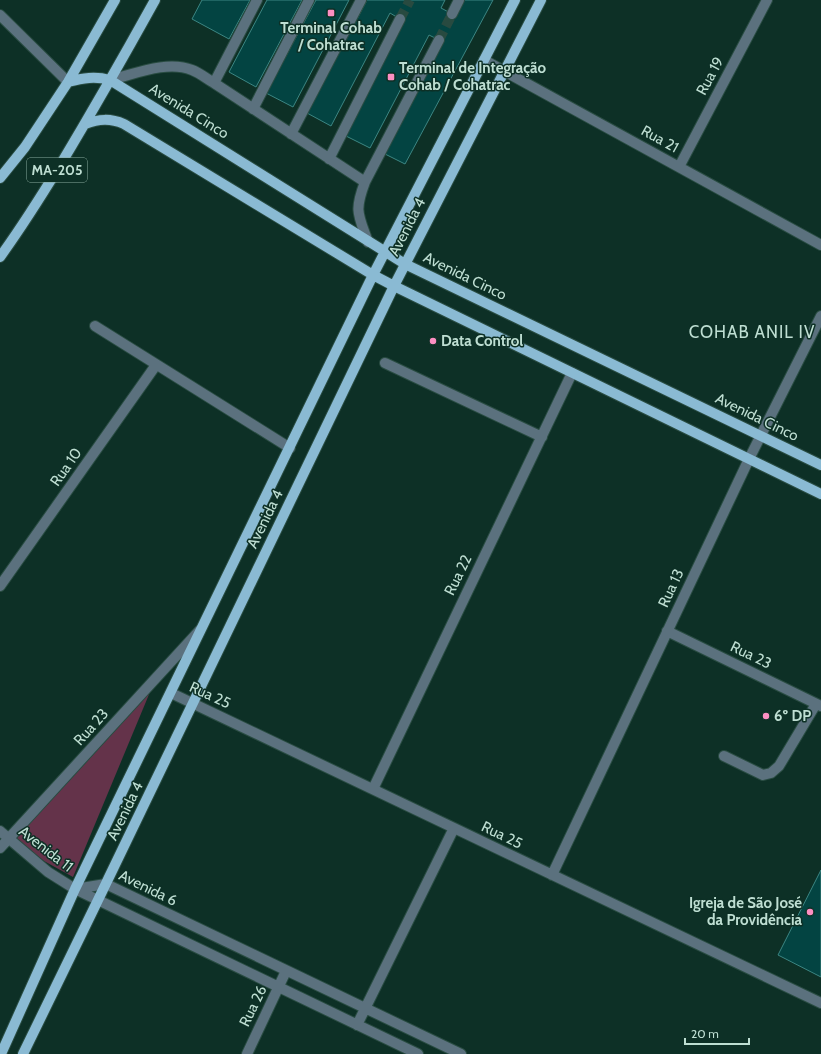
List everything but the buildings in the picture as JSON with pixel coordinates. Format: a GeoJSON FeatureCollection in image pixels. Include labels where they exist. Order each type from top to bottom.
{"type":"FeatureCollection","features":[{"type":"Feature","properties":{"kind":"main road"},"geometry":{"type":"LineString","coordinates":[[0,178],[25,147],[68,82],[115,0]]}},
{"type":"Feature","properties":{"kind":"main road"},"geometry":{"type":"LineString","coordinates":[[110,80],[155,0]]}},
{"type":"Feature","properties":{"kind":"main road","name":"Avenida 4"},"geometry":{"type":"LineString","coordinates":[[1,1054],[75,889],[373,276],[515,0]]}},
{"type":"Feature","properties":{"kind":"main road","name":"Avenida 4"},"geometry":{"type":"LineString","coordinates":[[23,1054],[394,286],[541,0]]}},
{"type":"Feature","properties":{"kind":"main road","name":"Avenida Cinco"},"geometry":{"type":"LineString","coordinates":[[68,82],[90,77],[99,77],[110,80],[368,242],[406,264],[821,464]]}},
{"type":"Feature","properties":{"kind":"main road","name":"MA-205"},"geometry":{"type":"LineString","coordinates":[[0,257],[22,227],[110,80]]}},
{"type":"Feature","properties":{"kind":"main road"},"geometry":{"type":"LineString","coordinates":[[85,124],[102,119],[110,119],[124,124],[373,276],[821,494]]}},
{"type":"Feature","properties":{"kind":"street"},"geometry":{"type":"LineString","coordinates":[[214,83],[258,0]]}},
{"type":"Feature","properties":{"kind":"street"},"geometry":{"type":"LineString","coordinates":[[253,109],[309,0]]}},
{"type":"Feature","properties":{"kind":"street"},"geometry":{"type":"LineString","coordinates":[[291,134],[361,0]]}},
{"type":"Feature","properties":{"kind":"street"},"geometry":{"type":"LineString","coordinates":[[452,14],[460,0]]}},
{"type":"Feature","properties":{"kind":"street","name":"Rua 19"},"geometry":{"type":"LineString","coordinates":[[679,167],[767,0]]}},
{"type":"Feature","properties":{"kind":"street"},"geometry":{"type":"LineString","coordinates":[[0,15],[68,82]]}},
{"type":"Feature","properties":{"kind":"street"},"geometry":{"type":"LineString","coordinates":[[329,159],[400,19]]}},
{"type":"Feature","properties":{"kind":"street"},"geometry":{"type":"LineString","coordinates":[[368,242],[358,212],[358,199],[364,182],[439,40]]}},
{"type":"Feature","properties":{"kind":"street","name":"Rua 21"},"geometry":{"type":"LineString","coordinates":[[484,60],[821,245]]}},
{"type":"Feature","properties":{"kind":"street"},"geometry":{"type":"LineString","coordinates":[[110,80],[158,68],[173,67],[192,70],[364,182]]}},
{"type":"Feature","properties":{"kind":"street","name":"Rua 13"},"geometry":{"type":"LineString","coordinates":[[552,875],[749,459],[821,316]]}},
{"type":"Feature","properties":{"kind":"street"},"geometry":{"type":"LineString","coordinates":[[95,326],[290,448]]}},
{"type":"Feature","properties":{"kind":"street"},"geometry":{"type":"LineString","coordinates":[[385,363],[542,437]]}},
{"type":"Feature","properties":{"kind":"street","name":"Rua 10"},"geometry":{"type":"LineString","coordinates":[[0,586],[156,365]]}},
{"type":"Feature","properties":{"kind":"street","name":"Rua 22"},"geometry":{"type":"LineString","coordinates":[[372,790],[572,373]]}},
{"type":"Feature","properties":{"kind":"street","name":"Rua 23"},"geometry":{"type":"LineString","coordinates":[[0,848],[204,625]]}},
{"type":"Feature","properties":{"kind":"street","name":"Rua 23"},"geometry":{"type":"LineString","coordinates":[[667,631],[819,705]]}},
{"type":"Feature","properties":{"kind":"street","name":"Rua 25"},"geometry":{"type":"LineString","coordinates":[[171,693],[821,1003]]}},
{"type":"Feature","properties":{"kind":"street"},"geometry":{"type":"LineString","coordinates":[[724,756],[763,775],[771,773],[779,766],[819,705]]}},
{"type":"Feature","properties":{"kind":"street"},"geometry":{"type":"LineString","coordinates":[[357,1025],[454,828]]}},
{"type":"Feature","properties":{"kind":"street","name":"Avenida 11"},"geometry":{"type":"LineString","coordinates":[[0,831],[48,872],[75,889]]}},
{"type":"Feature","properties":{"kind":"street","name":"Avenida 6"},"geometry":{"type":"LineString","coordinates":[[75,889],[106,884],[365,1008],[455,1053]]}},
{"type":"Feature","properties":{"kind":"street"},"geometry":{"type":"LineString","coordinates":[[75,889],[418,1054]]}},
{"type":"Feature","properties":{"kind":"street","name":"Rua 26"},"geometry":{"type":"LineString","coordinates":[[246,1054],[286,971]]}},
{"type":"Feature","properties":{"kind":"shaded area"},"geometry":{"type":"Polygon","coordinates":[[[160,668],[73,877],[44,861],[16,839],[160,668]]]}},
{"type":"Feature","properties":{"kind":"tunnel"},"geometry":{"type":"LineString","coordinates":[[400,19],[410,0]]}},
{"type":"Feature","properties":{"kind":"tunnel"},"geometry":{"type":"LineString","coordinates":[[439,40],[452,14]]}},
{"type":"Feature","properties":{"kind":"place","name":"Terminal Cohab / Cohatrac"},"geometry":{"type":"Point","coordinates":[331,13]}},
{"type":"Feature","properties":{"kind":"place","name":"Terminal de Integração Cohab / Cohatrac"},"geometry":{"type":"Point","coordinates":[391,77]}},
{"type":"Feature","properties":{"kind":"place","name":"Data Control"},"geometry":{"type":"Point","coordinates":[433,341]}},
{"type":"Feature","properties":{"kind":"place","name":"6º DP"},"geometry":{"type":"Point","coordinates":[766,716]}},
{"type":"Feature","properties":{"kind":"place","name":"Igreja de São José da Providência"},"geometry":{"type":"Point","coordinates":[810,912]}},
{"type":"Feature","properties":{"kind":"district","name":"COHAB ANIL IV"},"geometry":{"type":"Point","coordinates":[752,332]}}]}
